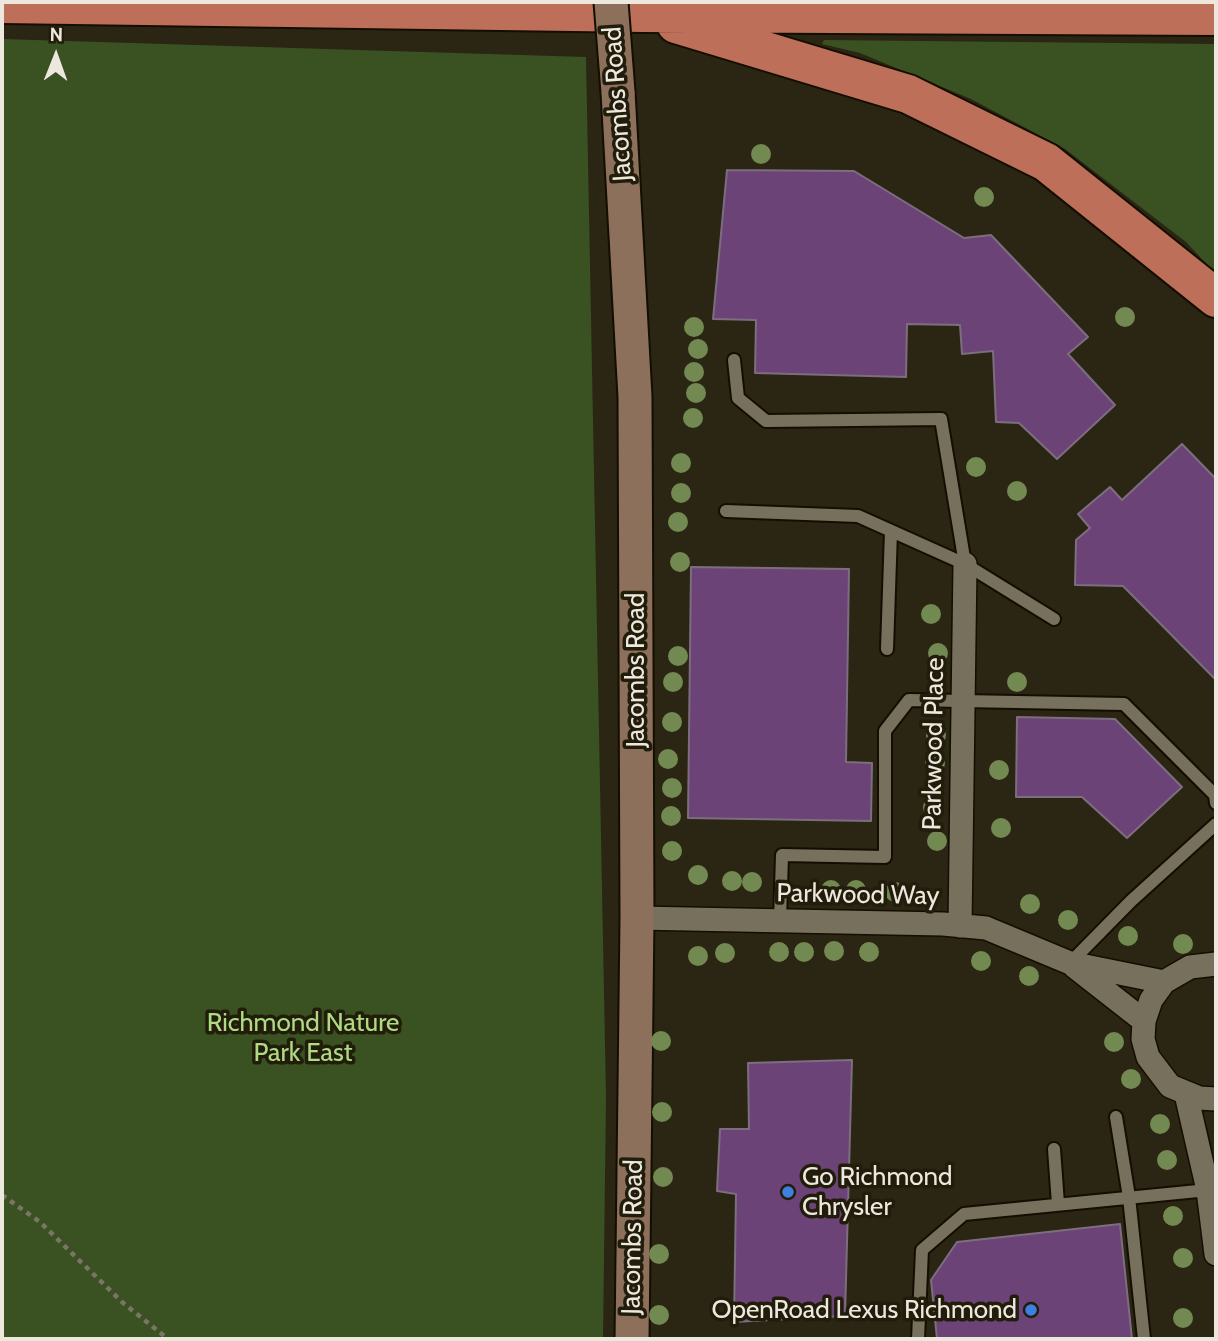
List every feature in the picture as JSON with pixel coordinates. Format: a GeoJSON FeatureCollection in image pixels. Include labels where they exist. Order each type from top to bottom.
{"type":"FeatureCollection","features":[{"type":"Feature","properties":{"kind":"highway"},"geometry":{"type":"LineString","coordinates":[[2,4],[627,8],[1216,16]]}},
{"type":"Feature","properties":{"kind":"highway"},"geometry":{"type":"LineString","coordinates":[[627,8],[908,94],[1046,162],[1216,298]]}},
{"type":"Feature","properties":{"kind":"street","name":"Jacombs Road"},"geometry":{"type":"LineString","coordinates":[[627,8],[618,92],[635,397],[637,918],[632,1339]]}},
{"type":"Feature","properties":{"kind":"street","name":"Parkwood Place"},"geometry":{"type":"LineString","coordinates":[[960,926],[965,564]]}},
{"type":"Feature","properties":{"kind":"street","name":"Parkwood Way"},"geometry":{"type":"LineString","coordinates":[[637,918],[986,928],[1070,963],[1164,982]]}},
{"type":"Feature","properties":{"kind":"street","name":"Parkwood Way"},"geometry":{"type":"LineString","coordinates":[[1070,963],[1143,1021]]}},
{"type":"Feature","properties":{"kind":"street"},"geometry":{"type":"LineString","coordinates":[[1216,964],[1189,967],[1164,982],[1151,1000],[1143,1021],[1148,1057],[1163,1079],[1186,1094],[1216,1099]]}},
{"type":"Feature","properties":{"kind":"street"},"geometry":{"type":"LineString","coordinates":[[1186,1094],[1208,1190],[1216,1254]]}},
{"type":"Feature","properties":{"kind":"street"},"geometry":{"type":"LineString","coordinates":[[1208,1190],[1216,1154]]}},
{"type":"Feature","properties":{"kind":"lane"},"geometry":{"type":"LineString","coordinates":[[734,360],[738,398],[766,421],[940,419],[965,564]]}},
{"type":"Feature","properties":{"kind":"lane"},"geometry":{"type":"LineString","coordinates":[[726,511],[858,516],[965,564],[1054,619]]}},
{"type":"Feature","properties":{"kind":"lane"},"geometry":{"type":"LineString","coordinates":[[887,649],[891,531]]}},
{"type":"Feature","properties":{"kind":"lane"},"geometry":{"type":"LineString","coordinates":[[780,921],[782,856],[885,857],[885,731],[909,700],[1124,704],[1215,795],[1216,803]]}},
{"type":"Feature","properties":{"kind":"lane"},"geometry":{"type":"LineString","coordinates":[[1070,963],[1131,901],[1216,824]]}},
{"type":"Feature","properties":{"kind":"lane"},"geometry":{"type":"LineString","coordinates":[[1116,1117],[1129,1197],[1144,1339]]}},
{"type":"Feature","properties":{"kind":"lane"},"geometry":{"type":"LineString","coordinates":[[1054,1149],[1058,1204]]}},
{"type":"Feature","properties":{"kind":"lane"},"geometry":{"type":"LineString","coordinates":[[918,1339],[922,1250],[964,1214],[1208,1190]]}},
{"type":"Feature","properties":{"kind":"path"},"geometry":{"type":"LineString","coordinates":[[2,1195],[40,1222],[122,1302],[168,1339]]}},
{"type":"Feature","properties":{"kind":"green space","name":"Richmond Nature Park East"},"geometry":{"type":"Polygon","coordinates":[[[2,39],[586,57],[606,1096],[603,1339],[2,1339],[2,39]]]}},
{"type":"Feature","properties":{"kind":"green space"},"geometry":{"type":"Polygon","coordinates":[[[824,40],[1216,44],[1216,274],[1186,242],[1065,149],[971,99],[860,53],[822,44],[824,40]]]}},
{"type":"Feature","properties":{"kind":"building"},"geometry":{"type":"Polygon","coordinates":[[[727,170],[854,171],[964,238],[991,235],[1088,337],[1068,354],[1115,405],[1057,459],[1019,423],[996,422],[993,351],[962,354],[960,325],[907,324],[906,377],[755,373],[756,320],[713,319],[727,170]]]}},
{"type":"Feature","properties":{"kind":"building"},"geometry":{"type":"Polygon","coordinates":[[[1182,444],[1216,479],[1216,680],[1123,586],[1075,585],[1076,540],[1090,528],[1078,514],[1110,487],[1122,500],[1182,444]]]}},
{"type":"Feature","properties":{"kind":"building"},"geometry":{"type":"Polygon","coordinates":[[[691,567],[849,569],[846,762],[872,763],[871,821],[688,818],[691,567]]]}},
{"type":"Feature","properties":{"kind":"building"},"geometry":{"type":"Polygon","coordinates":[[[1017,717],[1115,719],[1182,787],[1127,838],[1082,797],[1016,797],[1017,717]]]}},
{"type":"Feature","properties":{"kind":"building","name":"Go Richmond Chrysler"},"geometry":{"type":"Polygon","coordinates":[[[852,1060],[845,1316],[734,1322],[736,1194],[717,1191],[720,1129],[749,1129],[748,1063],[852,1060]]]}},
{"type":"Feature","properties":{"kind":"building","name":"OpenRoad Lexus Richmond"},"geometry":{"type":"Polygon","coordinates":[[[1120,1224],[1132,1339],[937,1339],[931,1280],[957,1242],[1120,1224]]]}},
{"type":"Feature","properties":{"kind":"place","name":"Go Richmond Chrysler"},"geometry":{"type":"Point","coordinates":[788,1192]}},
{"type":"Feature","properties":{"kind":"place","name":"OpenRoad Lexus Richmond"},"geometry":{"type":"Point","coordinates":[1031,1310]}}]}
